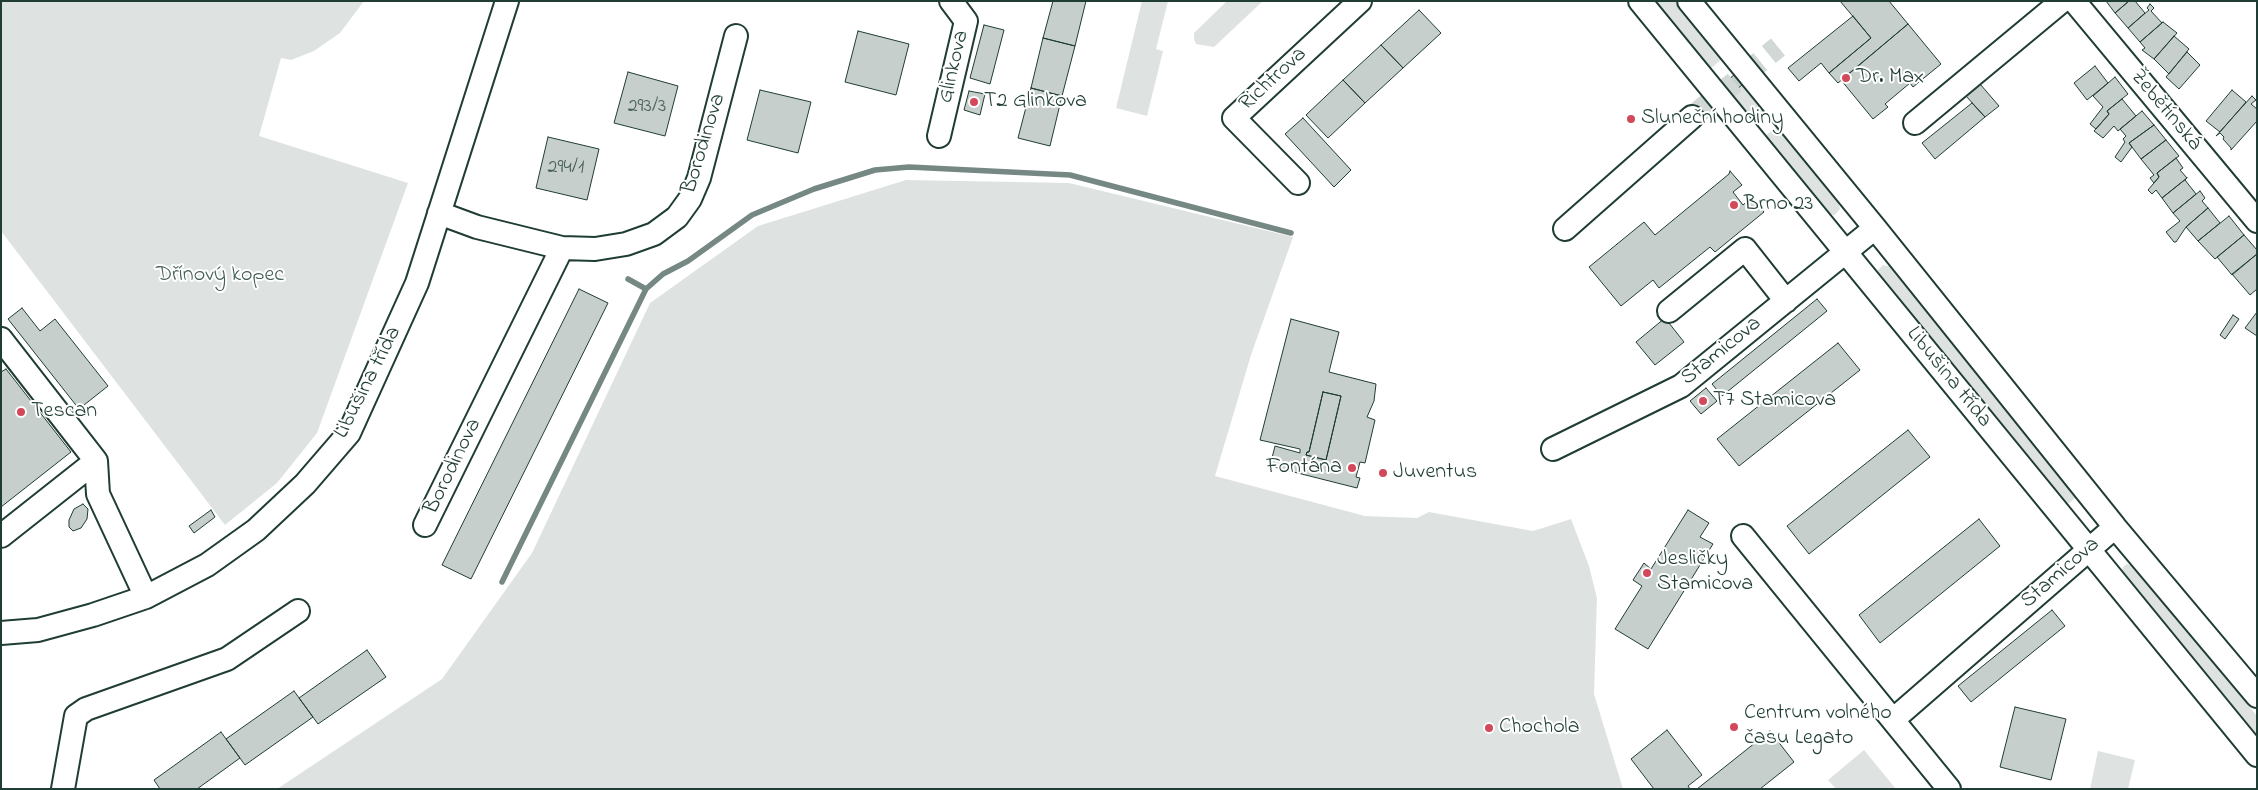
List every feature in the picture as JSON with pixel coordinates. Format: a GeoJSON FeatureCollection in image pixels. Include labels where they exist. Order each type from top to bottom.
{"type":"FeatureCollection","features":[{"type":"Feature","properties":{"kind":"street","name":"Libušina třída"},"geometry":{"type":"LineString","coordinates":[[1,632],[38,630],[146,598],[207,565],[256,530],[305,484],[348,433],[412,296],[507,1]]}},
{"type":"Feature","properties":{"kind":"street","name":"Glinkova"},"geometry":{"type":"LineString","coordinates":[[939,136],[966,21],[951,1]]}},
{"type":"Feature","properties":{"kind":"street","name":"Richtrova"},"geometry":{"type":"LineString","coordinates":[[1298,183],[1234,118],[1360,1]]}},
{"type":"Feature","properties":{"kind":"street","name":"Libušina třída"},"geometry":{"type":"LineString","coordinates":[[1640,1],[2257,755]]}},
{"type":"Feature","properties":{"kind":"street","name":"Libušina třída"},"geometry":{"type":"LineString","coordinates":[[1689,1],[1875,228],[2115,527],[2257,696]]}},
{"type":"Feature","properties":{"kind":"street"},"geometry":{"type":"LineString","coordinates":[[1915,124],[2062,1]]}},
{"type":"Feature","properties":{"kind":"street","name":"Žebětínská"},"geometry":{"type":"LineString","coordinates":[[2074,1],[2257,221]]}},
{"type":"Feature","properties":{"kind":"street","name":"Borodinova"},"geometry":{"type":"LineString","coordinates":[[439,213],[477,227],[562,248],[595,249],[626,244],[654,234],[677,217],[690,199],[699,178],[736,36]]}},
{"type":"Feature","properties":{"kind":"street"},"geometry":{"type":"LineString","coordinates":[[1565,229],[1692,118]]}},
{"type":"Feature","properties":{"kind":"street","name":"Stamicova"},"geometry":{"type":"LineString","coordinates":[[1553,449],[1681,386],[1875,228]]}},
{"type":"Feature","properties":{"kind":"street","name":"Borodinova"},"geometry":{"type":"LineString","coordinates":[[425,525],[562,248]]}},
{"type":"Feature","properties":{"kind":"street"},"geometry":{"type":"LineString","coordinates":[[1669,311],[1745,249],[1786,301]]}},
{"type":"Feature","properties":{"kind":"street"},"geometry":{"type":"LineString","coordinates":[[1,339],[96,461],[98,494],[146,598]]}},
{"type":"Feature","properties":{"kind":"street"},"geometry":{"type":"LineString","coordinates":[[1,536],[96,461]]}},
{"type":"Feature","properties":{"kind":"street","name":"Stamicova"},"geometry":{"type":"LineString","coordinates":[[1894,719],[2115,527]]}},
{"type":"Feature","properties":{"kind":"street"},"geometry":{"type":"LineString","coordinates":[[1744,536],[1949,789]]}},
{"type":"Feature","properties":{"kind":"street"},"geometry":{"type":"LineString","coordinates":[[63,789],[76,716],[86,709],[227,659],[298,611]]}},
{"type":"Feature","properties":{"kind":"green space","name":"Dřínový kopec"},"geometry":{"type":"Polygon","coordinates":[[[1,1],[364,1],[340,33],[314,51],[291,60],[281,58],[259,136],[408,183],[317,433],[277,483],[225,525],[1,231],[1,1]]]}},
{"type":"Feature","properties":{"kind":"green space"},"geometry":{"type":"Polygon","coordinates":[[[1142,1],[1168,1],[1156,49],[1163,51],[1147,116],[1116,108],[1142,1]]]}},
{"type":"Feature","properties":{"kind":"green space"},"geometry":{"type":"Polygon","coordinates":[[[1227,1],[1263,1],[1214,47],[1196,44],[1194,33],[1227,1]]]}},
{"type":"Feature","properties":{"kind":"green space"},"geometry":{"type":"Polygon","coordinates":[[[1653,1],[1675,1],[1722,59],[1709,70],[1653,1]]]}},
{"type":"Feature","properties":{"kind":"green space"},"geometry":{"type":"Polygon","coordinates":[[[1742,85],[1766,113],[1753,123],[1732,93],[1742,85]]]}},
{"type":"Feature","properties":{"kind":"green space"},"geometry":{"type":"Polygon","coordinates":[[[1777,127],[1838,201],[1840,209],[1835,215],[1827,214],[1765,136],[1777,127]]]}},
{"type":"Feature","properties":{"kind":"green space"},"geometry":{"type":"Polygon","coordinates":[[[906,180],[1069,183],[1293,237],[1251,355],[1215,476],[1365,516],[1417,518],[1429,512],[1533,531],[1571,519],[1589,566],[1597,598],[1594,694],[1623,789],[277,789],[442,679],[532,553],[650,303],[758,226],[906,180]]]}},
{"type":"Feature","properties":{"kind":"green space"},"geometry":{"type":"Polygon","coordinates":[[[1883,265],[1892,267],[2078,496],[2065,506],[1877,273],[1883,265]]]}},
{"type":"Feature","properties":{"kind":"green space"},"geometry":{"type":"Polygon","coordinates":[[[2127,564],[2136,567],[2257,716],[2257,741],[2121,574],[2123,567],[2127,564]]]}},
{"type":"Feature","properties":{"kind":"green space"},"geometry":{"type":"Polygon","coordinates":[[[1864,750],[1896,789],[1836,789],[1828,780],[1864,750]]]}},
{"type":"Feature","properties":{"kind":"green space"},"geometry":{"type":"Polygon","coordinates":[[[2098,751],[2135,760],[2128,789],[2090,789],[2098,751]]]}},
{"type":"Feature","properties":{"kind":"building"},"geometry":{"type":"Polygon","coordinates":[[[1053,1],[1086,1],[1075,46],[1043,38],[1053,1]]]}},
{"type":"Feature","properties":{"kind":"building"},"geometry":{"type":"Polygon","coordinates":[[[1840,1],[1889,1],[1908,24],[1838,83],[1829,73],[1871,38],[1840,1]]]}},
{"type":"Feature","properties":{"kind":"building"},"geometry":{"type":"Polygon","coordinates":[[[2106,1],[2129,1],[2115,13],[2106,1]]]}},
{"type":"Feature","properties":{"kind":"building"},"geometry":{"type":"Polygon","coordinates":[[[2129,1],[2135,1],[2145,13],[2128,28],[2115,13],[2129,1]]]}},
{"type":"Feature","properties":{"kind":"building"},"geometry":{"type":"Polygon","coordinates":[[[2150,4],[2154,8],[2151,11],[2162,23],[2140,42],[2128,28],[2149,10],[2147,8],[2150,4]]]}},
{"type":"Feature","properties":{"kind":"building"},"geometry":{"type":"Polygon","coordinates":[[[1419,10],[1441,33],[1403,68],[1381,45],[1419,10]]]}},
{"type":"Feature","properties":{"kind":"building"},"geometry":{"type":"Polygon","coordinates":[[[1853,16],[1871,38],[1829,73],[1821,63],[1799,81],[1788,68],[1853,16]]]}},
{"type":"Feature","properties":{"kind":"building"},"geometry":{"type":"Polygon","coordinates":[[[2163,22],[2177,33],[2154,59],[2142,50],[2145,48],[2140,42],[2163,22]]]}},
{"type":"Feature","properties":{"kind":"building"},"geometry":{"type":"Polygon","coordinates":[[[1908,24],[1941,64],[1913,87],[1910,83],[1885,104],[1888,107],[1873,119],[1841,80],[1908,24]]]}},
{"type":"Feature","properties":{"kind":"building"},"geometry":{"type":"Polygon","coordinates":[[[984,25],[1004,30],[990,84],[970,78],[984,25]]]}},
{"type":"Feature","properties":{"kind":"building"},"geometry":{"type":"Polygon","coordinates":[[[858,31],[909,44],[896,95],[845,82],[858,31]]]}},
{"type":"Feature","properties":{"kind":"building"},"geometry":{"type":"Polygon","coordinates":[[[2174,36],[2189,49],[2169,74],[2154,59],[2174,36]]]}},
{"type":"Feature","properties":{"kind":"building"},"geometry":{"type":"Polygon","coordinates":[[[1043,38],[1075,46],[1062,96],[1031,88],[1043,38]]]}},
{"type":"Feature","properties":{"kind":"building"},"geometry":{"type":"Polygon","coordinates":[[[1381,45],[1403,68],[1365,103],[1343,80],[1381,45]]]}},
{"type":"Feature","properties":{"kind":"building"},"geometry":{"type":"Polygon","coordinates":[[[2187,52],[2200,65],[2179,89],[2166,77],[2187,52]]]}},
{"type":"Feature","properties":{"kind":"building"},"geometry":{"type":"Polygon","coordinates":[[[2095,66],[2108,83],[2087,100],[2074,83],[2095,66]]]}},
{"type":"Feature","properties":{"kind":"building"},"geometry":{"type":"Polygon","coordinates":[[[628,72],[678,86],[665,136],[614,123],[628,72]]]}},
{"type":"Feature","properties":{"kind":"building"},"geometry":{"type":"Polygon","coordinates":[[[1734,75],[1742,85],[1732,93],[1724,83],[1734,75]]]}},
{"type":"Feature","properties":{"kind":"building"},"geometry":{"type":"Polygon","coordinates":[[[2115,77],[2128,94],[2107,111],[2109,114],[2096,129],[2090,124],[2103,107],[2093,96],[2115,77]]]}},
{"type":"Feature","properties":{"kind":"building"},"geometry":{"type":"Polygon","coordinates":[[[1343,80],[1365,103],[1328,138],[1306,115],[1343,80]]]}},
{"type":"Feature","properties":{"kind":"building"},"geometry":{"type":"Polygon","coordinates":[[[1980,84],[1999,106],[1985,117],[1966,96],[1980,84]]]}},
{"type":"Feature","properties":{"kind":"building"},"geometry":{"type":"Polygon","coordinates":[[[1031,88],[1062,96],[1050,146],[1018,138],[1031,88]]]}},
{"type":"Feature","properties":{"kind":"building"},"geometry":{"type":"Polygon","coordinates":[[[760,90],[811,102],[798,153],[747,140],[760,90]]]}},
{"type":"Feature","properties":{"kind":"building"},"geometry":{"type":"Polygon","coordinates":[[[2232,90],[2246,102],[2220,132],[2206,121],[2232,90]]]}},
{"type":"Feature","properties":{"kind":"building","name":"T2 Glinkova"},"geometry":{"type":"Polygon","coordinates":[[[969,91],[985,94],[980,115],[964,110],[969,91]]]}},
{"type":"Feature","properties":{"kind":"building"},"geometry":{"type":"Polygon","coordinates":[[[2252,96],[2256,100],[2251,104],[2257,109],[2257,121],[2231,150],[2220,133],[2216,136],[2252,96]]]}},
{"type":"Feature","properties":{"kind":"building"},"geometry":{"type":"Polygon","coordinates":[[[2122,99],[2136,116],[2118,131],[2114,126],[2103,138],[2094,131],[2109,114],[2107,111],[2122,99]]]}},
{"type":"Feature","properties":{"kind":"building"},"geometry":{"type":"Polygon","coordinates":[[[1972,103],[1985,117],[1935,159],[1922,143],[1972,103]]]}},
{"type":"Feature","properties":{"kind":"building"},"geometry":{"type":"Polygon","coordinates":[[[2142,111],[2154,125],[2129,143],[2132,147],[2121,162],[2115,157],[2125,142],[2123,139],[2126,136],[2120,129],[2142,111]]]}},
{"type":"Feature","properties":{"kind":"building"},"geometry":{"type":"Polygon","coordinates":[[[1303,118],[1351,170],[1334,187],[1285,134],[1303,118]]]}},
{"type":"Feature","properties":{"kind":"building"},"geometry":{"type":"Polygon","coordinates":[[[2154,125],[2166,140],[2141,159],[2129,143],[2154,125]]]}},
{"type":"Feature","properties":{"kind":"building"},"geometry":{"type":"Polygon","coordinates":[[[548,137],[599,149],[587,200],[536,188],[548,137]]]}},
{"type":"Feature","properties":{"kind":"building"},"geometry":{"type":"Polygon","coordinates":[[[2166,140],[2179,156],[2157,173],[2159,177],[2154,183],[2150,178],[2154,175],[2141,159],[2166,140]]]}},
{"type":"Feature","properties":{"kind":"building"},"geometry":{"type":"Polygon","coordinates":[[[2176,158],[2183,168],[2180,170],[2187,178],[2162,198],[2156,190],[2152,194],[2148,190],[2159,177],[2157,173],[2176,158]]]}},
{"type":"Feature","properties":{"kind":"building"},"geometry":{"type":"Polygon","coordinates":[[[1730,171],[1742,185],[1733,192],[1743,205],[1752,197],[1764,212],[1715,252],[1710,247],[1659,288],[1653,280],[1621,306],[1589,267],[1644,222],[1655,235],[1729,174],[1730,171]]]}},
{"type":"Feature","properties":{"kind":"building"},"geometry":{"type":"Polygon","coordinates":[[[2187,178],[2185,180],[2196,194],[2173,213],[2162,198],[2187,178]]]}},
{"type":"Feature","properties":{"kind":"building"},"geometry":{"type":"Polygon","coordinates":[[[2200,191],[2205,198],[2202,201],[2208,208],[2186,227],[2176,242],[2174,242],[2166,232],[2180,221],[2173,213],[2200,191]]]}},
{"type":"Feature","properties":{"kind":"building"},"geometry":{"type":"Polygon","coordinates":[[[2208,208],[2220,223],[2198,241],[2186,227],[2208,208]]]}},
{"type":"Feature","properties":{"kind":"building"},"geometry":{"type":"Polygon","coordinates":[[[2229,216],[2244,235],[2215,259],[2198,241],[2229,216]]]}},
{"type":"Feature","properties":{"kind":"building"},"geometry":{"type":"Polygon","coordinates":[[[2244,235],[2257,250],[2257,254],[2232,275],[2217,257],[2244,235]]]}},
{"type":"Feature","properties":{"kind":"building"},"geometry":{"type":"Polygon","coordinates":[[[2257,254],[2257,289],[2250,295],[2232,274],[2257,254]]]}},
{"type":"Feature","properties":{"kind":"building"},"geometry":{"type":"Polygon","coordinates":[[[579,289],[608,303],[471,579],[442,565],[579,289]]]}},
{"type":"Feature","properties":{"kind":"building"},"geometry":{"type":"Polygon","coordinates":[[[1817,299],[1827,311],[1722,396],[1712,384],[1817,299]]]}},
{"type":"Feature","properties":{"kind":"building"},"geometry":{"type":"Polygon","coordinates":[[[22,308],[40,331],[55,319],[108,386],[79,409],[8,319],[22,308]]]}},
{"type":"Feature","properties":{"kind":"building"},"geometry":{"type":"Polygon","coordinates":[[[2257,312],[2257,336],[2245,328],[2257,312]]]}},
{"type":"Feature","properties":{"kind":"building"},"geometry":{"type":"Polygon","coordinates":[[[2233,315],[2239,319],[2225,339],[2220,335],[2233,315]]]}},
{"type":"Feature","properties":{"kind":"building"},"geometry":{"type":"Polygon","coordinates":[[[1665,318],[1684,342],[1655,365],[1636,342],[1665,318]]]}},
{"type":"Feature","properties":{"kind":"building"},"geometry":{"type":"Polygon","coordinates":[[[1291,319],[1339,332],[1329,372],[1376,384],[1374,401],[1367,417],[1375,420],[1365,463],[1360,462],[1356,477],[1360,478],[1357,488],[1270,466],[1275,446],[1300,453],[1300,449],[1260,440],[1291,319]],[[1323,392],[1309,452],[1306,455],[1326,460],[1341,396],[1323,392]]]}},
{"type":"Feature","properties":{"kind":"building"},"geometry":{"type":"Polygon","coordinates":[[[1838,343],[1860,370],[1739,466],[1717,439],[1838,343]]]}},
{"type":"Feature","properties":{"kind":"building","name":"Tescan"},"geometry":{"type":"Polygon","coordinates":[[[6,369],[71,452],[1,507],[1,372],[6,369]]]}},
{"type":"Feature","properties":{"kind":"building","name":"T7 Stamicova"},"geometry":{"type":"Polygon","coordinates":[[[1706,388],[1717,401],[1701,414],[1690,401],[1706,388]]]}},
{"type":"Feature","properties":{"kind":"building"},"geometry":{"type":"Polygon","coordinates":[[[1323,392],[1341,396],[1326,460],[1306,455],[1309,452],[1323,392]]]}},
{"type":"Feature","properties":{"kind":"building"},"geometry":{"type":"Polygon","coordinates":[[[1908,430],[1930,457],[1809,554],[1787,526],[1908,430]]]}},
{"type":"Feature","properties":{"kind":"building"},"geometry":{"type":"Polygon","coordinates":[[[83,504],[88,509],[87,519],[81,528],[73,531],[69,527],[69,520],[74,509],[83,504]]]}},
{"type":"Feature","properties":{"kind":"building"},"geometry":{"type":"Polygon","coordinates":[[[211,510],[215,517],[194,533],[189,526],[211,510]]]}},
{"type":"Feature","properties":{"kind":"building"},"geometry":{"type":"Polygon","coordinates":[[[1688,510],[1709,523],[1700,537],[1713,544],[1648,649],[1615,629],[1642,586],[1633,580],[1644,563],[1651,569],[1688,510]]]}},
{"type":"Feature","properties":{"kind":"building"},"geometry":{"type":"Polygon","coordinates":[[[1979,519],[2000,546],[1880,643],[1859,615],[1979,519]]]}},
{"type":"Feature","properties":{"kind":"building"},"geometry":{"type":"Polygon","coordinates":[[[2052,610],[2065,626],[1971,702],[1958,686],[2052,610]]]}},
{"type":"Feature","properties":{"kind":"building"},"geometry":{"type":"Polygon","coordinates":[[[367,650],[386,677],[318,724],[299,698],[367,650]]]}},
{"type":"Feature","properties":{"kind":"building"},"geometry":{"type":"Polygon","coordinates":[[[294,691],[313,717],[245,765],[226,739],[294,691]]]}},
{"type":"Feature","properties":{"kind":"building"},"geometry":{"type":"Polygon","coordinates":[[[2015,707],[2066,719],[2051,780],[2000,767],[2015,707]]]}},
{"type":"Feature","properties":{"kind":"building"},"geometry":{"type":"Polygon","coordinates":[[[1667,730],[1702,775],[1688,786],[1690,789],[1654,789],[1631,759],[1667,730]]]}},
{"type":"Feature","properties":{"kind":"building"},"geometry":{"type":"Polygon","coordinates":[[[1770,731],[1794,762],[1760,789],[1697,789],[1770,731]]]}},
{"type":"Feature","properties":{"kind":"building"},"geometry":{"type":"Polygon","coordinates":[[[221,732],[240,758],[197,789],[160,789],[154,780],[221,732]]]}},
{"type":"Feature","properties":{"kind":"waterway"},"geometry":{"type":"LineString","coordinates":[[628,279],[646,289],[663,274],[688,261],[752,215],[814,189],[875,170],[909,167],[1070,175],[1291,233]]}},
{"type":"Feature","properties":{"kind":"waterway"},"geometry":{"type":"LineString","coordinates":[[502,582],[646,289]]}},
{"type":"Feature","properties":{"kind":"tunnel"},"geometry":{"type":"LineString","coordinates":[[1692,117],[1778,47]]}},
{"type":"Feature","properties":{"kind":"place","name":"Dr. Max"},"geometry":{"type":"Point","coordinates":[1846,78]}},
{"type":"Feature","properties":{"kind":"place","name":"T2 Glinkova"},"geometry":{"type":"Point","coordinates":[974,102]}},
{"type":"Feature","properties":{"kind":"place","name":"Sluneční hodiny"},"geometry":{"type":"Point","coordinates":[1631,119]}},
{"type":"Feature","properties":{"kind":"place","name":"Brno 23"},"geometry":{"type":"Point","coordinates":[1734,205]}},
{"type":"Feature","properties":{"kind":"place","name":"T7 Stamicova"},"geometry":{"type":"Point","coordinates":[1703,401]}},
{"type":"Feature","properties":{"kind":"place","name":"Tescan"},"geometry":{"type":"Point","coordinates":[21,412]}},
{"type":"Feature","properties":{"kind":"place","name":"Fontána"},"geometry":{"type":"Point","coordinates":[1352,468]}},
{"type":"Feature","properties":{"kind":"place","name":"Juventus"},"geometry":{"type":"Point","coordinates":[1383,473]}},
{"type":"Feature","properties":{"kind":"place","name":"Jesličky Stamicova"},"geometry":{"type":"Point","coordinates":[1647,573]}},
{"type":"Feature","properties":{"kind":"place","name":"Centrum volného času Legato"},"geometry":{"type":"Point","coordinates":[1734,727]}},
{"type":"Feature","properties":{"kind":"place","name":"Chochola"},"geometry":{"type":"Point","coordinates":[1489,728]}}]}
